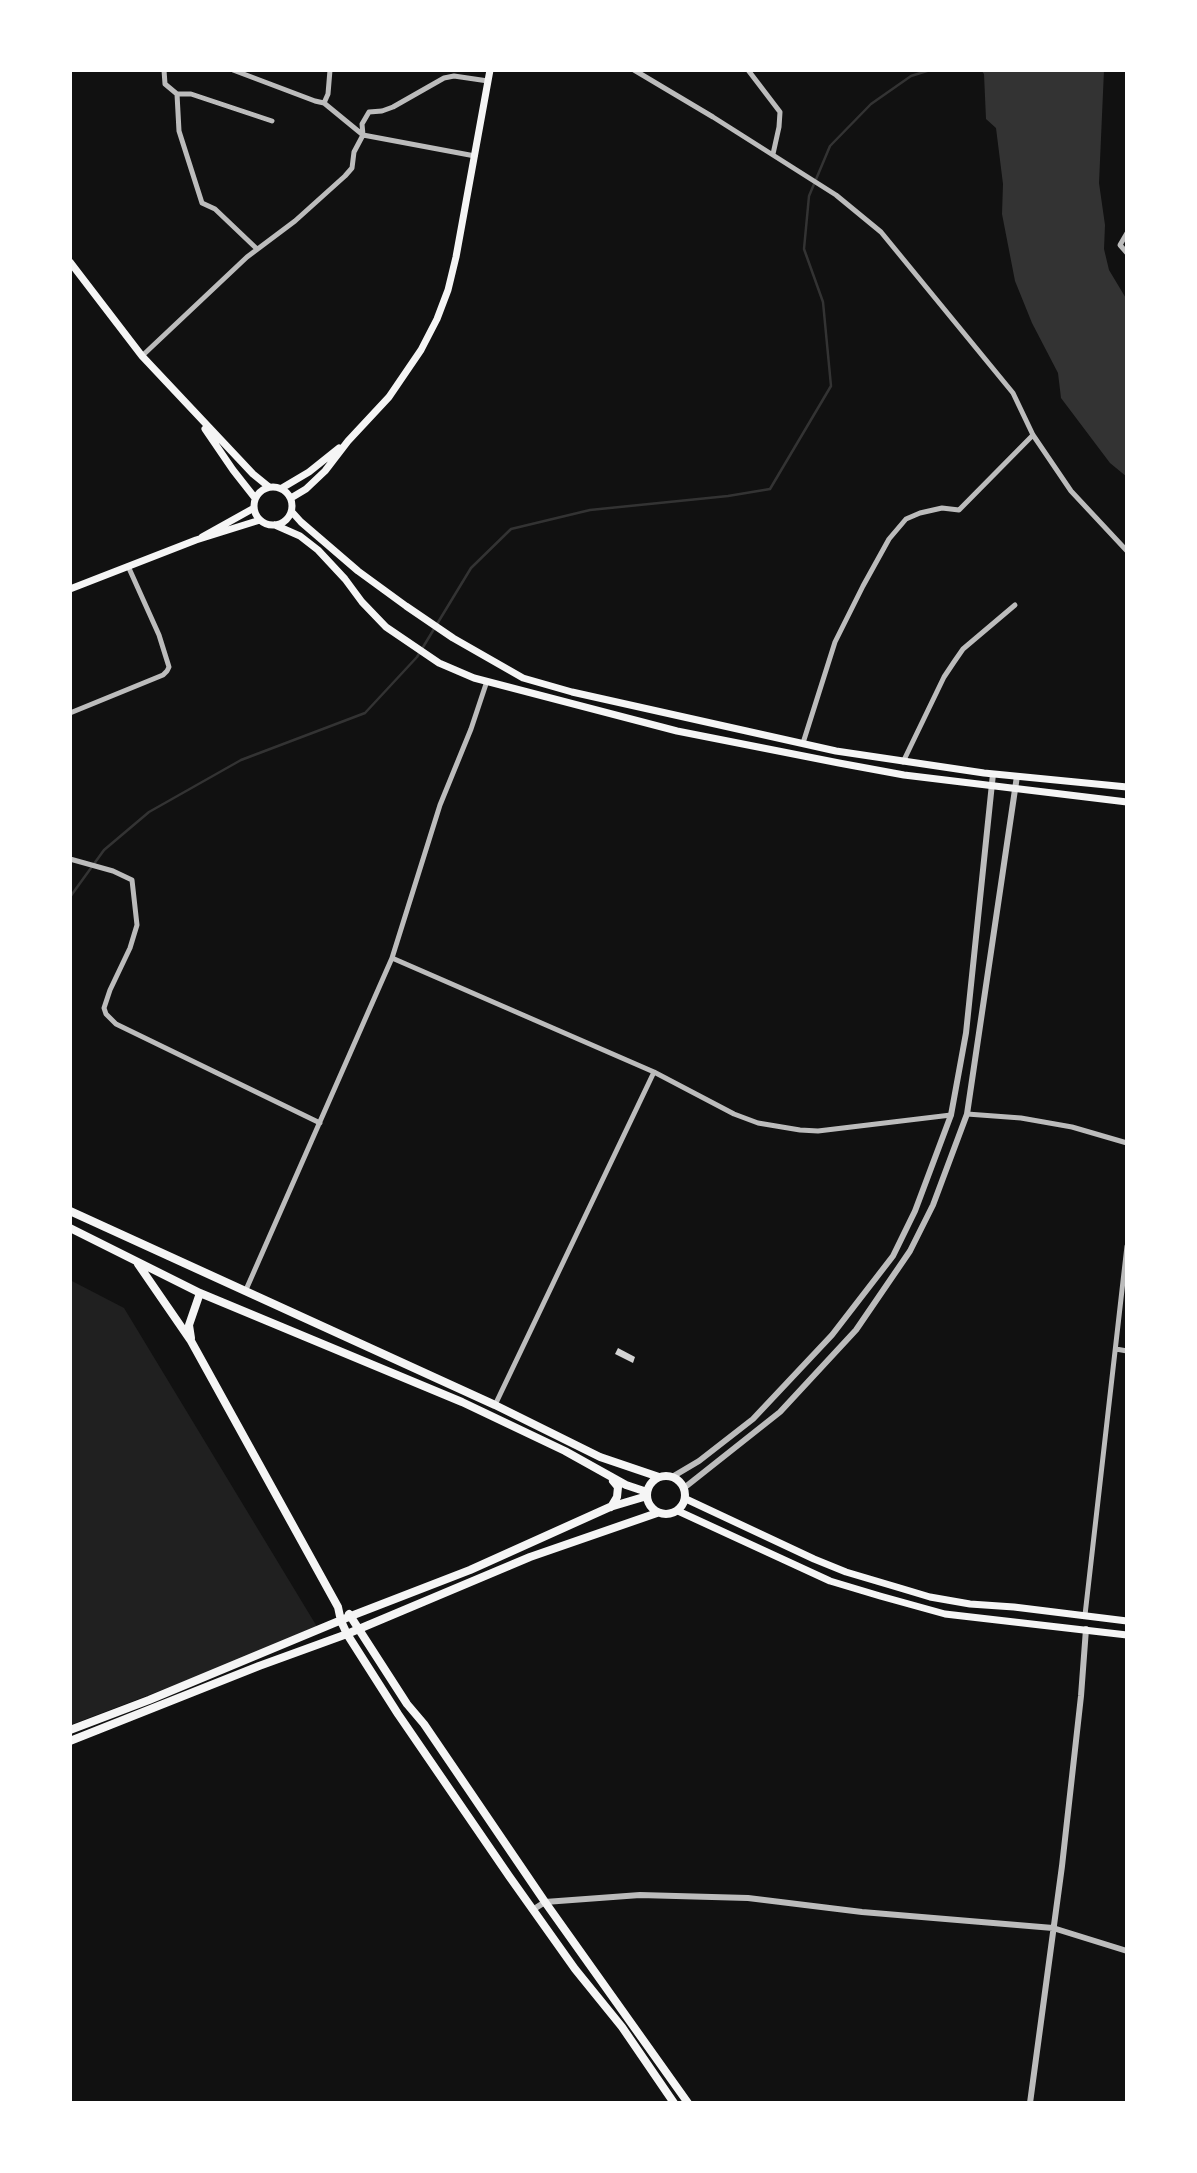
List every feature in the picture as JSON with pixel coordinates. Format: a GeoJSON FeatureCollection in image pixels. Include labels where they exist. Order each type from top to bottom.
{"type":"FeatureCollection","features":[{"type":"Feature","properties":{"kind":"main road"},"geometry":{"type":"LineString","coordinates":[[291,498],[306,489],[325,471],[388,397],[422,350],[437,319],[449,290],[491,70]]}},
{"type":"Feature","properties":{"kind":"main road"},"geometry":{"type":"LineString","coordinates":[[70,262],[142,356],[253,474],[269,487]]}},
{"type":"Feature","properties":{"kind":"main road"},"geometry":{"type":"LineString","coordinates":[[200,419],[215,445],[256,498]]}},
{"type":"Feature","properties":{"kind":"main road"},"geometry":{"type":"LineString","coordinates":[[348,441],[309,472],[282,488],[269,487],[261,491],[256,498],[254,509],[260,520],[300,536],[318,550],[386,627],[439,663],[474,678],[677,731],[904,775],[1127,802]]}},
{"type":"Feature","properties":{"kind":"main road"},"geometry":{"type":"LineString","coordinates":[[275,525],[286,521],[292,512],[291,498],[282,488]]}},
{"type":"Feature","properties":{"kind":"main road"},"geometry":{"type":"LineString","coordinates":[[196,540],[254,509]]}},
{"type":"Feature","properties":{"kind":"main road"},"geometry":{"type":"LineString","coordinates":[[292,512],[358,571],[406,606],[453,638],[523,678],[572,692],[803,743],[903,762],[1127,787]]}},
{"type":"Feature","properties":{"kind":"main road"},"geometry":{"type":"LineString","coordinates":[[70,589],[196,540],[260,520]]}},
{"type":"Feature","properties":{"kind":"main road"},"geometry":{"type":"LineString","coordinates":[[70,1211],[495,1405],[600,1457],[659,1477],[672,1477],[684,1488],[685,1499],[678,1511],[670,1515],[657,1513],[530,1557],[347,1634],[70,1741]]}},
{"type":"Feature","properties":{"kind":"main road"},"geometry":{"type":"LineString","coordinates":[[70,1228],[200,1293],[462,1402],[647,1494]]}},
{"type":"Feature","properties":{"kind":"main road"},"geometry":{"type":"LineString","coordinates":[[138,1264],[191,1341],[338,1607],[347,1634],[398,1714],[575,1969],[622,2027],[674,2103]]}},
{"type":"Feature","properties":{"kind":"main road"},"geometry":{"type":"LineString","coordinates":[[191,1341],[191,1313],[200,1293]]}},
{"type":"Feature","properties":{"kind":"main road"},"geometry":{"type":"LineString","coordinates":[[657,1513],[648,1503],[647,1494],[654,1480],[659,1477]]}},
{"type":"Feature","properties":{"kind":"main road"},"geometry":{"type":"LineString","coordinates":[[610,1507],[617,1497],[618,1487],[612,1478]]}},
{"type":"Feature","properties":{"kind":"main road"},"geometry":{"type":"LineString","coordinates":[[70,1730],[470,1570],[610,1507],[647,1494]]}},
{"type":"Feature","properties":{"kind":"main road"},"geometry":{"type":"LineString","coordinates":[[685,1499],[846,1572],[930,1597],[970,1604],[1127,1621]]}},
{"type":"Feature","properties":{"kind":"main road"},"geometry":{"type":"LineString","coordinates":[[678,1511],[830,1581],[880,1597],[945,1614],[1127,1635]]}},
{"type":"Feature","properties":{"kind":"main road"},"geometry":{"type":"LineString","coordinates":[[338,1607],[351,1616],[407,1703],[688,2103]]}},
{"type":"Feature","properties":{"kind":"street"},"geometry":{"type":"LineString","coordinates":[[164,70],[165,84],[177,94],[191,94],[272,121]]}},
{"type":"Feature","properties":{"kind":"street"},"geometry":{"type":"LineString","coordinates":[[233,70],[324,103],[363,135],[475,156]]}},
{"type":"Feature","properties":{"kind":"street"},"geometry":{"type":"LineString","coordinates":[[324,103],[328,94],[330,70]]}},
{"type":"Feature","properties":{"kind":"street"},"geometry":{"type":"LineString","coordinates":[[634,70],[836,195],[881,232],[1013,393],[1033,435],[1071,491],[1127,551]]}},
{"type":"Feature","properties":{"kind":"street"},"geometry":{"type":"LineString","coordinates":[[643,76],[648,70]]}},
{"type":"Feature","properties":{"kind":"street"},"geometry":{"type":"LineString","coordinates":[[748,70],[780,112],[773,154]]}},
{"type":"Feature","properties":{"kind":"street"},"geometry":{"type":"LineString","coordinates":[[142,356],[257,249],[295,221],[352,169],[354,152],[363,135],[362,124],[369,112],[393,107],[444,78],[454,76],[488,81]]}},
{"type":"Feature","properties":{"kind":"street"},"geometry":{"type":"LineString","coordinates":[[177,94],[179,131],[202,203],[215,209],[257,249]]}},
{"type":"Feature","properties":{"kind":"street"},"geometry":{"type":"LineString","coordinates":[[1127,233],[1120,245],[1127,253]]}},
{"type":"Feature","properties":{"kind":"street"},"geometry":{"type":"LineString","coordinates":[[803,743],[835,642],[889,539],[906,519],[942,508],[959,510],[1033,435]]}},
{"type":"Feature","properties":{"kind":"street"},"geometry":{"type":"LineString","coordinates":[[70,713],[163,675],[169,667],[159,635],[128,566]]}},
{"type":"Feature","properties":{"kind":"street"},"geometry":{"type":"LineString","coordinates":[[903,762],[944,677],[963,649],[1015,605]]}},
{"type":"Feature","properties":{"kind":"street"},"geometry":{"type":"LineString","coordinates":[[245,1292],[392,958],[440,805],[487,681]]}},
{"type":"Feature","properties":{"kind":"street"},"geometry":{"type":"LineString","coordinates":[[672,1477],[699,1461],[753,1419],[832,1335],[894,1256],[915,1211],[951,1115],[966,1033],[993,774]]}},
{"type":"Feature","properties":{"kind":"street"},"geometry":{"type":"LineString","coordinates":[[684,1488],[780,1412],[856,1330],[910,1251],[933,1205],[967,1114],[1017,776]]}},
{"type":"Feature","properties":{"kind":"street"},"geometry":{"type":"LineString","coordinates":[[72,859],[113,871],[132,880],[137,925],[130,948],[110,990],[104,1008],[106,1014],[116,1024],[320,1123]]}},
{"type":"Feature","properties":{"kind":"street"},"geometry":{"type":"LineString","coordinates":[[392,958],[654,1072],[758,1124],[818,1131],[951,1115]]}},
{"type":"Feature","properties":{"kind":"street"},"geometry":{"type":"LineString","coordinates":[[495,1405],[654,1072]]}},
{"type":"Feature","properties":{"kind":"street"},"geometry":{"type":"LineString","coordinates":[[967,1114],[1021,1118],[1072,1127],[1127,1143]]}},
{"type":"Feature","properties":{"kind":"street"},"geometry":{"type":"LineString","coordinates":[[1085,1615],[1127,1246]]}},
{"type":"Feature","properties":{"kind":"street"},"geometry":{"type":"LineString","coordinates":[[1116,1349],[1127,1350]]}},
{"type":"Feature","properties":{"kind":"street"},"geometry":{"type":"LineString","coordinates":[[1030,2103],[1054,1928],[1081,1696],[1086,1629]]}},
{"type":"Feature","properties":{"kind":"street"},"geometry":{"type":"LineString","coordinates":[[534,1909],[545,1902],[640,1895],[748,1898],[862,1912],[1054,1928],[1127,1951]]}},
{"type":"Feature","properties":{"kind":"shaded area"},"geometry":{"type":"Polygon","coordinates":[[[981,70],[1104,70],[1099,183],[1105,225],[1104,249],[1109,270],[1127,300],[1127,477],[1110,463],[1061,398],[1058,373],[1032,323],[1015,281],[1002,214],[1003,184],[996,128],[986,119],[984,74],[981,70]]]}},
{"type":"Feature","properties":{"kind":"shaded area"},"geometry":{"type":"Polygon","coordinates":[[[70,1280],[124,1308],[319,1630],[70,1725],[70,1280]]]}},
{"type":"Feature","properties":{"kind":"building"},"geometry":{"type":"Polygon","coordinates":[[[618,1348],[635,1357],[633,1363],[615,1354],[618,1348]]]}},
{"type":"Feature","properties":{"kind":"waterway"},"geometry":{"type":"LineString","coordinates":[[70,897],[104,850],[149,812],[241,760],[365,713],[417,657],[471,568],[511,529],[590,510],[770,489],[831,386],[823,302],[804,249],[809,196],[830,146],[871,104],[911,76],[930,70]]}}]}
